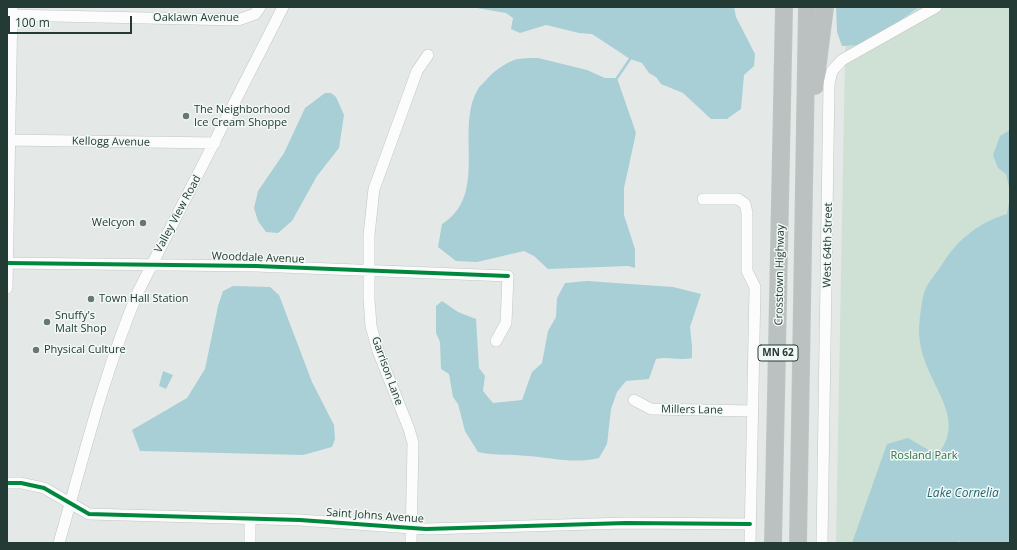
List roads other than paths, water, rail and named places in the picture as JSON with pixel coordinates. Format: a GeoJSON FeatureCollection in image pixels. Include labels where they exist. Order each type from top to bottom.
{"type":"FeatureCollection","features":[{"type":"Feature","properties":{"kind":"highway"},"geometry":{"type":"LineString","coordinates":[[773,7],[782,163]]}},
{"type":"Feature","properties":{"kind":"highway","name":"Crosstown Highway"},"geometry":{"type":"LineString","coordinates":[[773,543],[782,163],[784,7]]}},
{"type":"Feature","properties":{"kind":"highway","name":"Crosstown Highway"},"geometry":{"type":"LineString","coordinates":[[798,543],[807,7]]}},
{"type":"Feature","properties":{"kind":"highway"},"geometry":{"type":"LineString","coordinates":[[805,167],[826,7]]}},
{"type":"Feature","properties":{"kind":"street","name":"Oaklawn Avenue"},"geometry":{"type":"LineString","coordinates":[[10,12],[238,20],[255,14],[260,7]]}},
{"type":"Feature","properties":{"kind":"street","name":"Valley View Road"},"geometry":{"type":"LineString","coordinates":[[59,543],[123,329],[138,292],[283,7]]}},
{"type":"Feature","properties":{"kind":"street","name":"West 64th Street"},"geometry":{"type":"LineString","coordinates":[[822,543],[829,84],[832,71],[842,60],[936,7]]}},
{"type":"Feature","properties":{"kind":"street"},"geometry":{"type":"LineString","coordinates":[[7,286],[10,12]]}},
{"type":"Feature","properties":{"kind":"street","name":"Garrison Lane"},"geometry":{"type":"LineString","coordinates":[[411,543],[413,443],[409,429],[378,351],[371,326],[369,299],[369,235],[374,189],[417,71],[428,55]]}},
{"type":"Feature","properties":{"kind":"street","name":"Kellogg Avenue"},"geometry":{"type":"LineString","coordinates":[[8,140],[215,143]]}},
{"type":"Feature","properties":{"kind":"street"},"geometry":{"type":"LineString","coordinates":[[703,199],[738,199],[744,204],[748,213],[747,271],[755,287],[750,543]]}},
{"type":"Feature","properties":{"kind":"street","name":"Wooddale Avenue"},"geometry":{"type":"LineString","coordinates":[[7,263],[256,266],[369,272],[508,276],[506,323],[496,341]]}},
{"type":"Feature","properties":{"kind":"street","name":"Millers Lane"},"geometry":{"type":"LineString","coordinates":[[634,400],[652,409],[752,411]]}},
{"type":"Feature","properties":{"kind":"street","name":"Saint Johns Avenue"},"geometry":{"type":"LineString","coordinates":[[7,483],[44,488],[89,514],[345,522],[412,528],[462,529],[626,523],[750,524]]}},
{"type":"Feature","properties":{"kind":"street"},"geometry":{"type":"LineString","coordinates":[[250,519],[250,543]]}},
{"type":"Feature","properties":{"kind":"water"},"geometry":{"type":"Polygon","coordinates":[[[471,7],[734,7],[736,17],[755,54],[754,66],[744,75],[741,109],[727,119],[711,119],[683,93],[661,84],[656,77],[649,73],[642,63],[630,59],[592,34],[579,33],[546,25],[520,33],[511,29],[513,18],[506,13],[471,7]]]}},
{"type":"Feature","properties":{"kind":"water"},"geometry":{"type":"Polygon","coordinates":[[[836,7],[919,7],[888,29],[858,45],[842,46],[837,32],[836,7]]]}},
{"type":"Feature","properties":{"kind":"water"},"geometry":{"type":"Polygon","coordinates":[[[538,58],[587,70],[605,78],[617,78],[636,133],[624,188],[624,215],[635,249],[635,268],[628,266],[548,269],[534,256],[524,251],[477,262],[456,261],[438,247],[442,224],[456,212],[464,197],[468,180],[469,125],[471,107],[478,89],[499,68],[514,60],[538,58]]]}},
{"type":"Feature","properties":{"kind":"water"},"geometry":{"type":"Polygon","coordinates":[[[325,93],[331,93],[336,97],[344,115],[339,148],[317,176],[292,221],[278,233],[266,232],[258,221],[254,208],[258,191],[284,153],[305,108],[325,93]]]}},
{"type":"Feature","properties":{"kind":"water"},"geometry":{"type":"Polygon","coordinates":[[[1010,130],[1010,191],[1006,174],[998,168],[993,155],[1000,136],[1010,130]]]}},
{"type":"Feature","properties":{"kind":"water","name":"Lake Cornelia"},"geometry":{"type":"Polygon","coordinates":[[[1010,197],[1010,543],[964,543],[959,541],[957,543],[852,543],[887,444],[908,438],[932,452],[940,451],[946,441],[949,430],[946,410],[926,364],[920,341],[919,331],[923,297],[926,288],[949,254],[970,232],[997,217],[1007,214],[1010,197]]]}},
{"type":"Feature","properties":{"kind":"water"},"geometry":{"type":"Polygon","coordinates":[[[587,281],[673,287],[701,294],[690,327],[692,358],[656,359],[649,379],[626,381],[617,392],[611,409],[607,444],[599,458],[572,461],[522,455],[478,452],[465,431],[458,404],[453,397],[449,374],[441,369],[440,342],[436,333],[436,306],[442,301],[458,312],[476,319],[479,368],[485,376],[483,391],[493,403],[522,400],[532,372],[542,363],[548,331],[556,317],[557,298],[565,283],[587,281]]]}},
{"type":"Feature","properties":{"kind":"water"},"geometry":{"type":"Polygon","coordinates":[[[233,286],[270,287],[279,295],[312,382],[334,425],[335,439],[332,447],[303,455],[140,451],[132,430],[187,398],[205,369],[218,306],[223,291],[233,286]]]}},
{"type":"Feature","properties":{"kind":"water"},"geometry":{"type":"Polygon","coordinates":[[[163,371],[173,375],[166,389],[159,386],[163,371]]]}},
{"type":"Feature","properties":{"kind":"waterway"},"geometry":{"type":"LineString","coordinates":[[617,78],[630,59]]}},
{"type":"Feature","properties":{"kind":"place","name":"The Neighborhood Ice Cream Shoppe"},"geometry":{"type":"Point","coordinates":[186,116]}},
{"type":"Feature","properties":{"kind":"place","name":"Welcyon"},"geometry":{"type":"Point","coordinates":[143,223]}},
{"type":"Feature","properties":{"kind":"place","name":"Town Hall Station"},"geometry":{"type":"Point","coordinates":[91,299]}},
{"type":"Feature","properties":{"kind":"place","name":"Snuffy's Malt Shop"},"geometry":{"type":"Point","coordinates":[47,322]}},
{"type":"Feature","properties":{"kind":"place","name":"Physical Culture"},"geometry":{"type":"Point","coordinates":[36,350]}},
{"type":"Feature","properties":{"kind":"park label","name":"Rosland Park"},"geometry":{"type":"Point","coordinates":[924,456]}}]}
